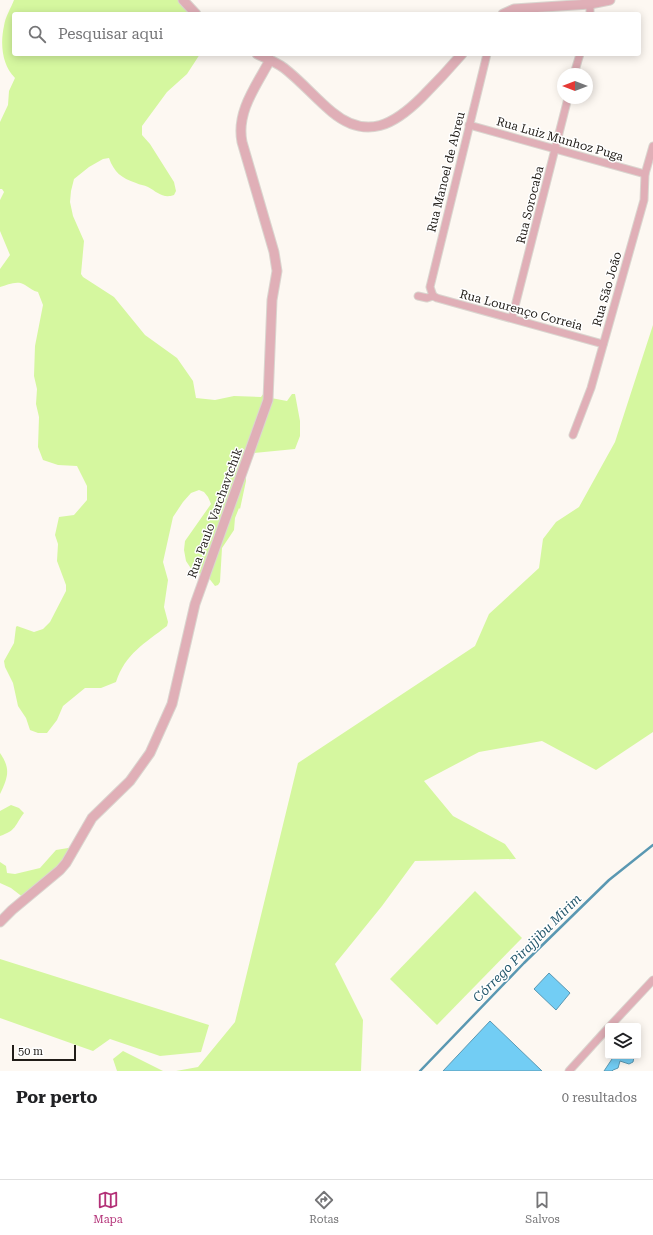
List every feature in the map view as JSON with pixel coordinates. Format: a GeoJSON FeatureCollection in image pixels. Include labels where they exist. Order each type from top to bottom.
{"type":"FeatureCollection","features":[{"type":"Feature","properties":{"kind":"street"},"geometry":{"type":"LineString","coordinates":[[183,0],[194,12]]}},
{"type":"Feature","properties":{"kind":"street"},"geometry":{"type":"LineString","coordinates":[[507,12],[514,9],[610,0]]}},
{"type":"Feature","properties":{"kind":"street"},"geometry":{"type":"LineString","coordinates":[[261,56],[284,68],[333,113],[358,126],[371,127],[382,126],[395,120],[406,112],[439,81],[460,56]]}},
{"type":"Feature","properties":{"kind":"street","name":"Rua Manoel de Abreu"},"geometry":{"type":"LineString","coordinates":[[433,296],[430,287],[486,56]]}},
{"type":"Feature","properties":{"kind":"street"},"geometry":{"type":"LineString","coordinates":[[576,68],[579,56]]}},
{"type":"Feature","properties":{"kind":"street","name":"Rua Paulo Varchavtchik"},"geometry":{"type":"LineString","coordinates":[[0,922],[12,910],[60,870],[66,863],[92,818],[130,781],[150,754],[172,704],[195,604],[268,400],[272,300],[277,271],[274,252],[242,142],[240,125],[242,115],[270,60]]}},
{"type":"Feature","properties":{"kind":"street","name":"Rua Sorocaba"},"geometry":{"type":"LineString","coordinates":[[512,318],[567,104]]}},
{"type":"Feature","properties":{"kind":"street","name":"Rua Luiz Munhoz Puga"},"geometry":{"type":"LineString","coordinates":[[469,125],[645,174]]}},
{"type":"Feature","properties":{"kind":"street","name":"Rua São João"},"geometry":{"type":"LineString","coordinates":[[573,435],[591,388],[644,200],[645,174],[653,146]]}},
{"type":"Feature","properties":{"kind":"street","name":"Rua Lourenço Correia"},"geometry":{"type":"LineString","coordinates":[[418,296],[427,298],[433,296],[603,344]]}},
{"type":"Feature","properties":{"kind":"street"},"geometry":{"type":"LineString","coordinates":[[613,1023],[653,980]]}},
{"type":"Feature","properties":{"kind":"street"},"geometry":{"type":"LineString","coordinates":[[569,1071],[605,1031]]}},
{"type":"Feature","properties":{"kind":"green space"},"geometry":{"type":"Polygon","coordinates":[[[14,0],[182,0],[193,12],[12,12],[12,56],[199,56],[187,74],[167,92],[142,126],[142,135],[150,144],[174,182],[176,191],[174,195],[163,196],[148,187],[126,179],[116,171],[109,158],[103,159],[89,167],[74,179],[70,202],[73,216],[84,241],[81,274],[83,277],[114,297],[145,335],[177,358],[193,381],[196,398],[215,400],[234,396],[261,397],[264,393],[271,398],[287,401],[292,394],[295,394],[300,421],[300,436],[295,449],[254,453],[246,466],[246,481],[240,509],[239,508],[235,518],[234,530],[222,548],[220,582],[218,585],[215,586],[208,577],[192,570],[186,561],[184,550],[185,541],[211,504],[204,492],[199,490],[191,493],[183,502],[173,517],[163,562],[168,580],[164,607],[168,622],[167,626],[130,656],[120,672],[116,682],[101,688],[85,688],[63,706],[57,720],[47,733],[38,733],[30,730],[26,718],[18,706],[13,683],[5,667],[4,661],[14,643],[16,627],[17,626],[34,632],[43,629],[50,622],[66,591],[66,585],[57,561],[58,544],[55,535],[59,517],[74,515],[87,500],[87,486],[77,466],[58,465],[43,460],[38,447],[39,417],[36,404],[37,389],[34,376],[35,346],[43,305],[38,292],[19,283],[12,283],[0,287],[0,269],[10,255],[0,231],[0,200],[4,192],[0,189],[0,122],[8,105],[9,91],[15,78],[7,67],[3,54],[2,40],[6,19],[14,0]]]}},
{"type":"Feature","properties":{"kind":"green space"},"geometry":{"type":"Polygon","coordinates":[[[653,325],[653,732],[596,770],[542,741],[479,752],[424,781],[453,816],[505,844],[516,859],[415,861],[382,906],[335,964],[363,1020],[361,1071],[176,1071],[198,1067],[235,1022],[298,763],[475,646],[489,614],[539,568],[543,539],[556,522],[579,507],[615,442],[653,325]]]}},
{"type":"Feature","properties":{"kind":"green space"},"geometry":{"type":"Polygon","coordinates":[[[0,753],[6,764],[7,773],[5,783],[0,794],[0,753]]]}},
{"type":"Feature","properties":{"kind":"green space"},"geometry":{"type":"Polygon","coordinates":[[[11,805],[19,808],[24,813],[10,832],[0,836],[0,811],[11,805]]]}},
{"type":"Feature","properties":{"kind":"green space"},"geometry":{"type":"Polygon","coordinates":[[[68,848],[72,852],[70,860],[24,898],[11,888],[0,883],[0,862],[6,866],[7,873],[15,874],[40,868],[56,850],[68,848]]]}},
{"type":"Feature","properties":{"kind":"green space"},"geometry":{"type":"Polygon","coordinates":[[[475,891],[522,938],[437,1025],[390,979],[475,891]]]}},
{"type":"Feature","properties":{"kind":"green space"},"geometry":{"type":"Polygon","coordinates":[[[0,959],[209,1025],[201,1052],[160,1056],[110,1039],[93,1051],[0,1018],[0,959]]]}},
{"type":"Feature","properties":{"kind":"green space"},"geometry":{"type":"Polygon","coordinates":[[[123,1051],[163,1071],[117,1071],[113,1059],[123,1051]]]}},
{"type":"Feature","properties":{"kind":"water"},"geometry":{"type":"Polygon","coordinates":[[[549,973],[570,993],[556,1010],[534,989],[549,973]]]}},
{"type":"Feature","properties":{"kind":"water"},"geometry":{"type":"Polygon","coordinates":[[[490,1021],[542,1071],[443,1071],[490,1021]]]}},
{"type":"Feature","properties":{"kind":"water"},"geometry":{"type":"Polygon","coordinates":[[[612,1059],[634,1059],[633,1062],[629,1064],[620,1061],[618,1068],[612,1071],[604,1071],[612,1059]]]}},
{"type":"Feature","properties":{"kind":"waterway","name":"Córrego Pirajjibu Mirim"},"geometry":{"type":"LineString","coordinates":[[420,1071],[524,963],[609,880],[653,845]]}}]}
